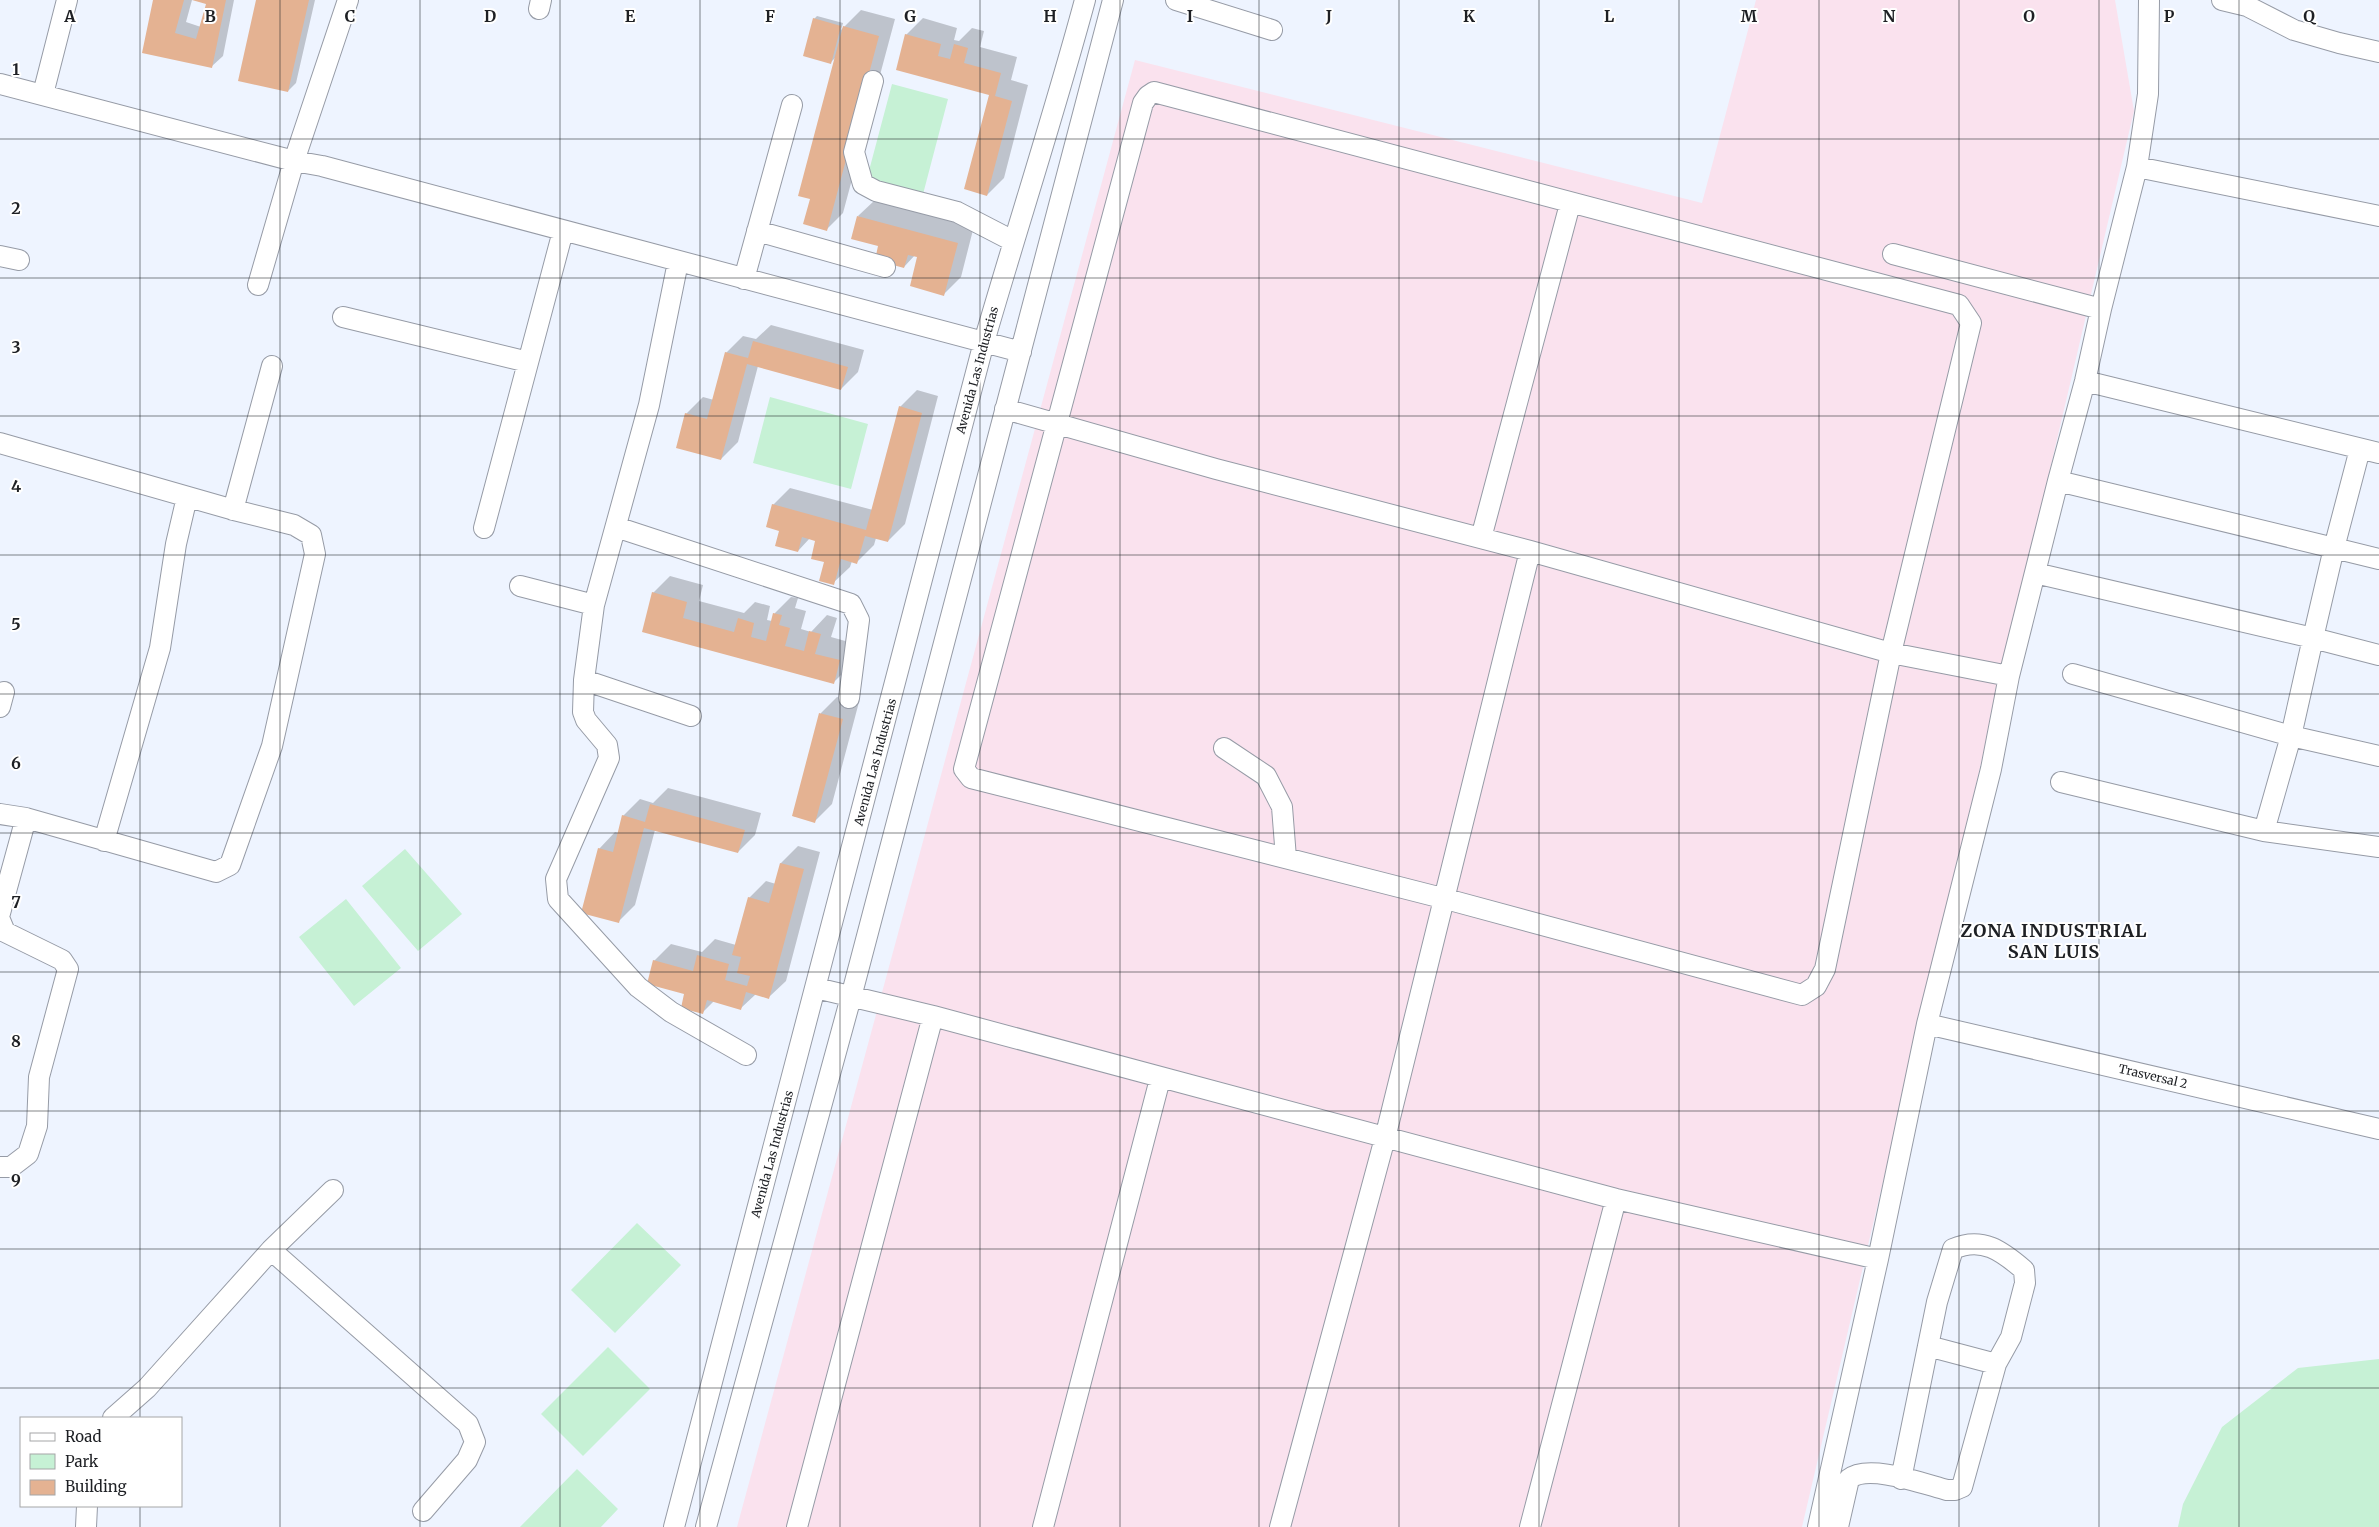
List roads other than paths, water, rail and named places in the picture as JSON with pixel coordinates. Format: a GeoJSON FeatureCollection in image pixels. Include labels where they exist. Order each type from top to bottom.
{"type":"FeatureCollection","features":[{"type":"Feature","properties":{"kind":"street"},"geometry":{"type":"LineString","coordinates":[[43,94],[67,0]]}},
{"type":"Feature","properties":{"kind":"street"},"geometry":{"type":"LineString","coordinates":[[258,285],[294,161],[348,0]]}},
{"type":"Feature","properties":{"kind":"street","name":"Avenida Las Industrias"},"geometry":{"type":"LineString","coordinates":[[674,1527],[984,342],[1013,241],[1060,93],[1085,0]]}},
{"type":"Feature","properties":{"kind":"street"},"geometry":{"type":"LineString","coordinates":[[706,1527],[851,997],[1113,0]]}},
{"type":"Feature","properties":{"kind":"street"},"geometry":{"type":"LineString","coordinates":[[1176,0],[1272,30]]}},
{"type":"Feature","properties":{"kind":"street"},"geometry":{"type":"LineString","coordinates":[[1234,0],[1238,20]]}},
{"type":"Feature","properties":{"kind":"street"},"geometry":{"type":"LineString","coordinates":[[1818,1527],[1878,1259],[1927,1024],[1991,769],[2009,676],[2085,381],[2137,167],[2148,94],[2149,0]]}},
{"type":"Feature","properties":{"kind":"street"},"geometry":{"type":"LineString","coordinates":[[2222,0],[2247,6],[2294,30],[2379,52]]}},
{"type":"Feature","properties":{"kind":"street"},"geometry":{"type":"LineString","coordinates":[[873,81],[854,152],[863,184],[876,191],[957,212],[1013,241]]}},
{"type":"Feature","properties":{"kind":"street"},"geometry":{"type":"LineString","coordinates":[[0,84],[294,161],[322,166],[1020,352]]}},
{"type":"Feature","properties":{"kind":"street"},"geometry":{"type":"LineString","coordinates":[[1154,92],[1570,204],[1959,305],[1971,323],[1891,653],[1825,969],[1816,986],[1802,995],[1446,899],[971,778],[964,769],[1144,103],[1148,96],[1154,92]]}},
{"type":"Feature","properties":{"kind":"street"},"geometry":{"type":"LineString","coordinates":[[744,279],[792,105]]}},
{"type":"Feature","properties":{"kind":"street"},"geometry":{"type":"LineString","coordinates":[[2137,167],[2379,216]]}},
{"type":"Feature","properties":{"kind":"street"},"geometry":{"type":"LineString","coordinates":[[1481,538],[1570,204]]}},
{"type":"Feature","properties":{"kind":"street"},"geometry":{"type":"LineString","coordinates":[[484,528],[563,231]]}},
{"type":"Feature","properties":{"kind":"street"},"geometry":{"type":"LineString","coordinates":[[757,231],[885,267]]}},
{"type":"Feature","properties":{"kind":"street"},"geometry":{"type":"LineString","coordinates":[[1893,254],[2101,309]]}},
{"type":"Feature","properties":{"kind":"street"},"geometry":{"type":"LineString","coordinates":[[678,262],[650,405],[594,604],[584,680],[583,712],[586,720],[607,745],[608,758],[556,879],[558,899],[638,987],[671,1012],[746,1055]]}},
{"type":"Feature","properties":{"kind":"street"},"geometry":{"type":"LineString","coordinates":[[343,317],[528,362]]}},
{"type":"Feature","properties":{"kind":"street"},"geometry":{"type":"LineString","coordinates":[[233,510],[272,366]]}},
{"type":"Feature","properties":{"kind":"street"},"geometry":{"type":"LineString","coordinates":[[2085,381],[2370,451],[2334,548],[2291,736],[2264,831]]}},
{"type":"Feature","properties":{"kind":"street"},"geometry":{"type":"LineString","coordinates":[[1005,409],[1057,425],[1530,551],[1891,653],[2009,676]]}},
{"type":"Feature","properties":{"kind":"street"},"geometry":{"type":"LineString","coordinates":[[0,443],[233,510],[294,525],[311,534],[315,554],[272,746],[230,866],[216,872],[26,818],[0,814]]}},
{"type":"Feature","properties":{"kind":"street"},"geometry":{"type":"LineString","coordinates":[[2058,481],[2379,559]]}},
{"type":"Feature","properties":{"kind":"street"},"geometry":{"type":"LineString","coordinates":[[104,841],[160,648],[176,544],[187,497]]}},
{"type":"Feature","properties":{"kind":"street"},"geometry":{"type":"LineString","coordinates":[[616,527],[850,604],[859,620],[849,698]]}},
{"type":"Feature","properties":{"kind":"street"},"geometry":{"type":"LineString","coordinates":[[1280,1527],[1386,1138],[1530,551]]}},
{"type":"Feature","properties":{"kind":"street"},"geometry":{"type":"LineString","coordinates":[[2035,573],[2379,655]]}},
{"type":"Feature","properties":{"kind":"street"},"geometry":{"type":"LineString","coordinates":[[520,586],[594,604]]}},
{"type":"Feature","properties":{"kind":"street"},"geometry":{"type":"LineString","coordinates":[[2073,674],[2291,736],[2379,756]]}},
{"type":"Feature","properties":{"kind":"street"},"geometry":{"type":"LineString","coordinates":[[584,680],[691,716]]}},
{"type":"Feature","properties":{"kind":"street"},"geometry":{"type":"LineString","coordinates":[[1224,748],[1266,776],[1282,807],[1286,858]]}},
{"type":"Feature","properties":{"kind":"street"},"geometry":{"type":"LineString","coordinates":[[2061,782],[2264,831],[2379,847]]}},
{"type":"Feature","properties":{"kind":"street"},"geometry":{"type":"LineString","coordinates":[[0,912],[26,818]]}},
{"type":"Feature","properties":{"kind":"street"},"geometry":{"type":"LineString","coordinates":[[0,920],[5,932],[62,960],[68,969],[39,1077],[37,1126],[28,1154],[11,1167],[0,1167]]}},
{"type":"Feature","properties":{"kind":"street"},"geometry":{"type":"LineString","coordinates":[[816,988],[933,1016],[1160,1079],[1616,1199],[1878,1259]]}},
{"type":"Feature","properties":{"kind":"street"},"geometry":{"type":"LineString","coordinates":[[797,1527],[933,1016]]}},
{"type":"Feature","properties":{"kind":"street","name":"Trasversal 2"},"geometry":{"type":"LineString","coordinates":[[1927,1024],[2379,1129]]}},
{"type":"Feature","properties":{"kind":"street"},"geometry":{"type":"LineString","coordinates":[[1043,1527],[1160,1079]]}},
{"type":"Feature","properties":{"kind":"street"},"geometry":{"type":"LineString","coordinates":[[114,1417],[147,1388],[271,1250],[333,1190]]}},
{"type":"Feature","properties":{"kind":"street"},"geometry":{"type":"LineString","coordinates":[[1530,1527],[1616,1199]]}},
{"type":"Feature","properties":{"kind":"street"},"geometry":{"type":"LineString","coordinates":[[1838,1527],[1849,1479],[1855,1474],[1880,1473],[1947,1490],[1955,1490],[1962,1487],[1996,1364],[2011,1337],[2026,1283],[2024,1270],[2009,1257],[1980,1243],[1966,1243],[1953,1249],[1937,1302],[1901,1478]]}},
{"type":"Feature","properties":{"kind":"street"},"geometry":{"type":"LineString","coordinates":[[271,1250],[468,1424],[475,1442],[467,1460],[423,1511]]}},
{"type":"Feature","properties":{"kind":"street"},"geometry":{"type":"LineString","coordinates":[[1928,1346],[1996,1364]]}},
{"type":"Feature","properties":{"kind":"street"},"geometry":{"type":"LineString","coordinates":[[86,1527],[87,1507]]}},
{"type":"Feature","properties":{"kind":"district","name":"ZONA INDUSTRIAL SAN LUIS"},"geometry":{"type":"Point","coordinates":[2054,940]}}]}
